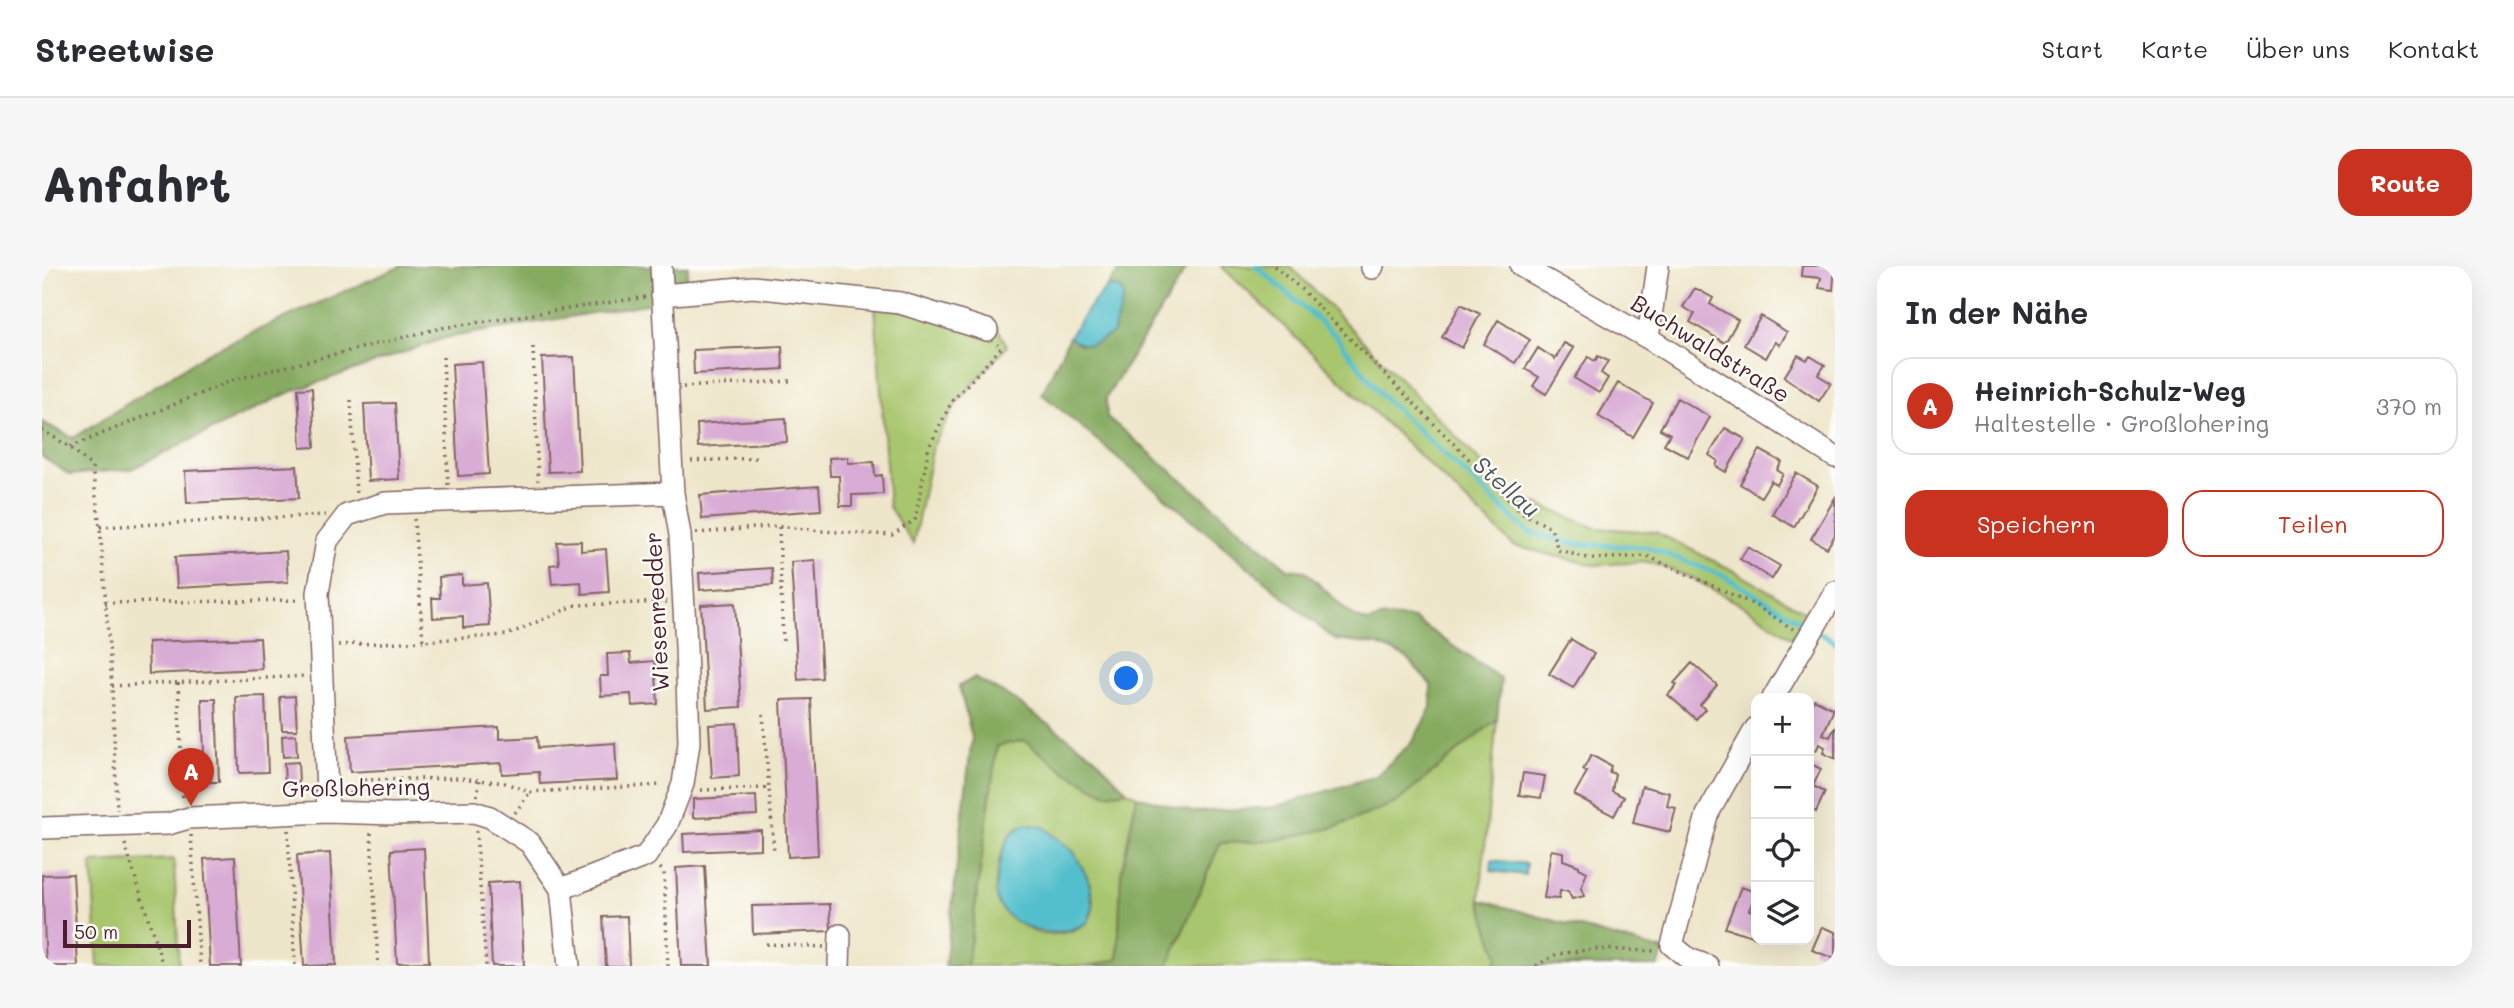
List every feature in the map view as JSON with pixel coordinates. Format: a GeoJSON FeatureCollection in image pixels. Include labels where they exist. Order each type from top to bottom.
{"type":"FeatureCollection","features":[{"type":"Feature","properties":{"kind":"street","name":"Wiesenredder"},"geometry":{"type":"LineString","coordinates":[[646,856],[667,825],[681,788],[689,743],[684,602],[680,535],[673,493],[661,266]]}},
{"type":"Feature","properties":{"kind":"street","name":"Buchwaldstraße"},"geometry":{"type":"LineString","coordinates":[[1521,266],[1648,338],[1835,457]]}},
{"type":"Feature","properties":{"kind":"street"},"geometry":{"type":"LineString","coordinates":[[1648,338],[1658,266]]}},
{"type":"Feature","properties":{"kind":"street"},"geometry":{"type":"LineString","coordinates":[[662,295],[753,287],[900,303],[987,330]]}},
{"type":"Feature","properties":{"kind":"street"},"geometry":{"type":"LineString","coordinates":[[332,812],[319,600],[327,541],[352,514],[385,503],[673,493]]}},
{"type":"Feature","properties":{"kind":"street"},"geometry":{"type":"LineString","coordinates":[[1776,693],[1835,592]]}},
{"type":"Feature","properties":{"kind":"street"},"geometry":{"type":"LineString","coordinates":[[1708,966],[1689,959],[1672,946],[1707,815],[1751,737]]}},
{"type":"Feature","properties":{"kind":"street","name":"Großlohering"},"geometry":{"type":"LineString","coordinates":[[42,828],[169,824],[186,813],[474,812],[490,817],[530,842],[561,888],[569,966]]}},
{"type":"Feature","properties":{"kind":"street"},"geometry":{"type":"LineString","coordinates":[[561,888],[646,856]]}},
{"type":"Feature","properties":{"kind":"path"},"geometry":{"type":"LineString","coordinates":[[1274,266],[1300,288],[1521,512],[1552,528],[1558,550],[1591,559],[1647,556],[1753,604],[1808,637]]}},
{"type":"Feature","properties":{"kind":"path"},"geometry":{"type":"LineString","coordinates":[[70,447],[249,376],[441,328],[662,295]]}},
{"type":"Feature","properties":{"kind":"path"},"geometry":{"type":"LineString","coordinates":[[680,535],[779,526],[892,535],[915,520],[929,447],[952,401],[1001,348],[987,330]]}},
{"type":"Feature","properties":{"kind":"path"},"geometry":{"type":"LineString","coordinates":[[533,347],[539,498]]}},
{"type":"Feature","properties":{"kind":"path"},"geometry":{"type":"LineString","coordinates":[[443,357],[449,501]]}},
{"type":"Feature","properties":{"kind":"path"},"geometry":{"type":"LineString","coordinates":[[667,388],[790,381]]}},
{"type":"Feature","properties":{"kind":"path"},"geometry":{"type":"LineString","coordinates":[[100,527],[352,514],[351,400]]}},
{"type":"Feature","properties":{"kind":"path"},"geometry":{"type":"LineString","coordinates":[[42,430],[70,447],[92,467],[100,527],[112,686],[117,810],[163,966]]}},
{"type":"Feature","properties":{"kind":"path"},"geometry":{"type":"LineString","coordinates":[[671,462],[758,458]]}},
{"type":"Feature","properties":{"kind":"path"},"geometry":{"type":"LineString","coordinates":[[412,502],[423,641]]}},
{"type":"Feature","properties":{"kind":"path"},"geometry":{"type":"LineString","coordinates":[[779,526],[783,643]]}},
{"type":"Feature","properties":{"kind":"path"},"geometry":{"type":"LineString","coordinates":[[105,603],[319,600]]}},
{"type":"Feature","properties":{"kind":"path"},"geometry":{"type":"LineString","coordinates":[[321,646],[507,635],[576,605],[684,602]]}},
{"type":"Feature","properties":{"kind":"path"},"geometry":{"type":"LineString","coordinates":[[112,686],[322,676]]}},
{"type":"Feature","properties":{"kind":"path"},"geometry":{"type":"LineString","coordinates":[[178,683],[200,966]]}},
{"type":"Feature","properties":{"kind":"path"},"geometry":{"type":"LineString","coordinates":[[763,714],[774,851]]}},
{"type":"Feature","properties":{"kind":"path"},"geometry":{"type":"LineString","coordinates":[[332,812],[361,780],[461,778],[505,783],[530,792],[769,788]]}},
{"type":"Feature","properties":{"kind":"path"},"geometry":{"type":"LineString","coordinates":[[506,826],[530,792]]}},
{"type":"Feature","properties":{"kind":"path"},"geometry":{"type":"LineString","coordinates":[[474,812],[486,966]]}},
{"type":"Feature","properties":{"kind":"path"},"geometry":{"type":"LineString","coordinates":[[370,813],[378,966]]}},
{"type":"Feature","properties":{"kind":"path"},"geometry":{"type":"LineString","coordinates":[[287,814],[295,966]]}},
{"type":"Feature","properties":{"kind":"path"},"geometry":{"type":"LineString","coordinates":[[646,856],[664,872],[668,966]]}},
{"type":"Feature","properties":{"kind":"path"},"geometry":{"type":"LineString","coordinates":[[766,944],[840,949]]}},
{"type":"Feature","properties":{"kind":"path"},"geometry":{"type":"LineString","coordinates":[[1536,966],[1557,954],[1596,948],[1662,951],[1672,946]]}},
{"type":"Feature","properties":{"kind":"green space"},"geometry":{"type":"Polygon","coordinates":[[[401,266],[688,266],[686,285],[652,303],[445,338],[288,393],[131,469],[70,475],[42,457],[42,422],[73,438],[209,352],[401,266]]]}},
{"type":"Feature","properties":{"kind":"green space"},"geometry":{"type":"Polygon","coordinates":[[[1122,266],[1188,266],[1106,398],[1107,417],[1288,569],[1305,571],[1351,615],[1367,622],[1385,617],[1414,619],[1501,679],[1497,719],[1396,803],[1335,827],[1276,840],[1220,843],[1168,966],[1090,966],[1118,959],[1121,874],[1137,796],[1193,812],[1275,807],[1376,776],[1413,741],[1431,708],[1431,685],[1406,657],[1378,645],[1335,640],[1042,394],[1069,337],[1080,344],[1113,333],[1124,296],[1119,288],[1107,287],[1122,266]]]}},
{"type":"Feature","properties":{"kind":"green space"},"geometry":{"type":"Polygon","coordinates":[[[1221,266],[1290,266],[1512,494],[1596,528],[1656,532],[1734,571],[1807,613],[1792,638],[1749,609],[1692,578],[1649,562],[1593,565],[1514,546],[1221,266]]]}},
{"type":"Feature","properties":{"kind":"green space"},"geometry":{"type":"Polygon","coordinates":[[[875,308],[962,315],[997,327],[1007,346],[956,404],[933,446],[913,544],[889,507],[875,308]]]}},
{"type":"Feature","properties":{"kind":"green space"},"geometry":{"type":"Polygon","coordinates":[[[974,678],[1007,695],[1094,756],[1127,791],[1106,794],[1066,772],[1024,740],[997,746],[967,966],[945,966],[972,737],[959,686],[974,678]]]}},
{"type":"Feature","properties":{"kind":"green space"},"geometry":{"type":"Polygon","coordinates":[[[1497,719],[1480,900],[1498,957],[1493,966],[1168,966],[1220,843],[1276,840],[1335,827],[1395,803],[1497,719]]]}},
{"type":"Feature","properties":{"kind":"green space"},"geometry":{"type":"Polygon","coordinates":[[[1024,740],[1066,772],[1106,794],[1127,791],[1137,796],[1121,874],[1118,960],[1090,966],[967,966],[997,746],[1024,740]],[[1010,834],[999,861],[997,900],[1037,933],[1067,932],[1085,924],[1090,917],[1093,902],[1089,881],[1010,834]]]}},
{"type":"Feature","properties":{"kind":"green space"},"geometry":{"type":"Polygon","coordinates":[[[174,859],[179,966],[98,966],[92,863],[174,859]]]}},
{"type":"Feature","properties":{"kind":"green space"},"geometry":{"type":"Polygon","coordinates":[[[1480,900],[1664,951],[1658,966],[1493,966],[1498,957],[1480,900]]]}},
{"type":"Feature","properties":{"kind":"water"},"geometry":{"type":"Polygon","coordinates":[[[1107,287],[1119,288],[1124,296],[1113,333],[1101,341],[1086,345],[1069,337],[1089,307],[1107,287]]]}},
{"type":"Feature","properties":{"kind":"water"},"geometry":{"type":"Polygon","coordinates":[[[1026,824],[1043,827],[1074,852],[1089,881],[1093,908],[1087,923],[1060,932],[1042,932],[1015,921],[998,904],[996,887],[1003,850],[1010,835],[1026,824]]]}},
{"type":"Feature","properties":{"kind":"water"},"geometry":{"type":"Polygon","coordinates":[[[1492,860],[1526,864],[1525,875],[1491,871],[1492,860]]]}},
{"type":"Feature","properties":{"kind":"building"},"geometry":{"type":"Polygon","coordinates":[[[1802,266],[1835,266],[1833,290],[1819,288],[1821,278],[1801,276],[1802,266]]]}},
{"type":"Feature","properties":{"kind":"building"},"geometry":{"type":"Polygon","coordinates":[[[1695,288],[1713,298],[1710,304],[1738,320],[1725,343],[1690,322],[1695,314],[1683,307],[1695,288]]]}},
{"type":"Feature","properties":{"kind":"building"},"geometry":{"type":"Polygon","coordinates":[[[1461,304],[1480,314],[1462,348],[1442,337],[1461,304]]]}},
{"type":"Feature","properties":{"kind":"building"},"geometry":{"type":"Polygon","coordinates":[[[1761,316],[1787,332],[1780,345],[1775,342],[1766,358],[1744,345],[1761,316]]]}},
{"type":"Feature","properties":{"kind":"building"},"geometry":{"type":"Polygon","coordinates":[[[1498,320],[1530,340],[1515,363],[1484,344],[1498,320]]]}},
{"type":"Feature","properties":{"kind":"building"},"geometry":{"type":"Polygon","coordinates":[[[1564,343],[1574,348],[1546,394],[1533,386],[1539,377],[1525,369],[1538,348],[1555,359],[1564,343]]]}},
{"type":"Feature","properties":{"kind":"building"},"geometry":{"type":"Polygon","coordinates":[[[782,346],[783,369],[694,374],[693,350],[782,346]]]}},
{"type":"Feature","properties":{"kind":"building"},"geometry":{"type":"Polygon","coordinates":[[[1798,355],[1807,360],[1810,356],[1825,365],[1818,375],[1831,383],[1819,401],[1784,377],[1798,355]]]}},
{"type":"Feature","properties":{"kind":"building"},"geometry":{"type":"Polygon","coordinates":[[[1598,356],[1608,361],[1601,373],[1608,378],[1599,393],[1574,378],[1588,357],[1595,361],[1598,356]]]}},
{"type":"Feature","properties":{"kind":"building"},"geometry":{"type":"Polygon","coordinates":[[[574,357],[580,471],[548,472],[542,358],[574,357]]]}},
{"type":"Feature","properties":{"kind":"building"},"geometry":{"type":"Polygon","coordinates":[[[482,362],[489,474],[458,476],[452,364],[482,362]]]}},
{"type":"Feature","properties":{"kind":"building"},"geometry":{"type":"Polygon","coordinates":[[[1618,383],[1653,403],[1633,437],[1598,416],[1618,383]]]}},
{"type":"Feature","properties":{"kind":"building"},"geometry":{"type":"Polygon","coordinates":[[[312,388],[315,447],[301,448],[298,389],[312,388]]]}},
{"type":"Feature","properties":{"kind":"building"},"geometry":{"type":"Polygon","coordinates":[[[1677,398],[1710,417],[1688,457],[1664,444],[1670,434],[1660,429],[1677,398]]]}},
{"type":"Feature","properties":{"kind":"building"},"geometry":{"type":"Polygon","coordinates":[[[395,403],[399,479],[368,481],[364,404],[395,403]]]}},
{"type":"Feature","properties":{"kind":"building"},"geometry":{"type":"Polygon","coordinates":[[[786,418],[787,442],[698,447],[697,424],[786,418]]]}},
{"type":"Feature","properties":{"kind":"building"},"geometry":{"type":"Polygon","coordinates":[[[1725,428],[1745,439],[1726,472],[1716,466],[1718,461],[1709,455],[1725,428]]]}},
{"type":"Feature","properties":{"kind":"building"},"geometry":{"type":"Polygon","coordinates":[[[1760,450],[1782,462],[1777,470],[1783,474],[1777,485],[1771,481],[1761,497],[1740,484],[1760,450]]]}},
{"type":"Feature","properties":{"kind":"building"},"geometry":{"type":"Polygon","coordinates":[[[848,457],[848,463],[874,462],[875,476],[882,475],[883,494],[852,495],[852,506],[840,506],[839,476],[830,476],[829,458],[848,457]]]}},
{"type":"Feature","properties":{"kind":"building"},"geometry":{"type":"Polygon","coordinates":[[[297,466],[299,498],[187,503],[185,471],[297,466]]]}},
{"type":"Feature","properties":{"kind":"building"},"geometry":{"type":"Polygon","coordinates":[[[1796,473],[1818,486],[1794,527],[1772,514],[1796,473]]]}},
{"type":"Feature","properties":{"kind":"building"},"geometry":{"type":"Polygon","coordinates":[[[819,486],[821,510],[702,519],[700,495],[819,486]]]}},
{"type":"Feature","properties":{"kind":"building"},"geometry":{"type":"Polygon","coordinates":[[[1835,498],[1835,535],[1827,548],[1811,539],[1835,498]]]}},
{"type":"Feature","properties":{"kind":"building"},"geometry":{"type":"Polygon","coordinates":[[[581,541],[581,551],[606,549],[609,592],[582,594],[581,582],[552,584],[550,565],[559,564],[557,542],[581,541]]]}},
{"type":"Feature","properties":{"kind":"building"},"geometry":{"type":"Polygon","coordinates":[[[1748,547],[1780,566],[1772,579],[1740,559],[1748,547]]]}},
{"type":"Feature","properties":{"kind":"building"},"geometry":{"type":"Polygon","coordinates":[[[286,551],[288,582],[177,588],[175,557],[286,551]]]}},
{"type":"Feature","properties":{"kind":"building"},"geometry":{"type":"Polygon","coordinates":[[[815,560],[822,678],[798,680],[791,562],[815,560]]]}},
{"type":"Feature","properties":{"kind":"building"},"geometry":{"type":"Polygon","coordinates":[[[772,568],[773,585],[700,590],[699,573],[772,568]]]}},
{"type":"Feature","properties":{"kind":"building"},"geometry":{"type":"Polygon","coordinates":[[[462,575],[462,585],[487,583],[490,626],[463,628],[463,616],[433,618],[432,598],[440,598],[439,577],[462,575]]]}},
{"type":"Feature","properties":{"kind":"building"},"geometry":{"type":"Polygon","coordinates":[[[735,603],[741,707],[707,709],[701,605],[735,603]]]}},
{"type":"Feature","properties":{"kind":"building"},"geometry":{"type":"Polygon","coordinates":[[[260,638],[262,669],[149,674],[148,642],[260,638]]]}},
{"type":"Feature","properties":{"kind":"building"},"geometry":{"type":"Polygon","coordinates":[[[1571,639],[1594,654],[1573,688],[1549,674],[1571,639]]]}},
{"type":"Feature","properties":{"kind":"building"},"geometry":{"type":"Polygon","coordinates":[[[630,653],[631,663],[655,661],[658,704],[632,706],[631,694],[601,696],[600,676],[608,676],[607,654],[630,653]]]}},
{"type":"Feature","properties":{"kind":"building"},"geometry":{"type":"Polygon","coordinates":[[[1692,663],[1717,685],[1700,705],[1705,709],[1696,719],[1668,695],[1677,685],[1674,683],[1692,663]]]}},
{"type":"Feature","properties":{"kind":"building"},"geometry":{"type":"Polygon","coordinates":[[[265,696],[268,772],[239,773],[236,697],[265,696]]]}},
{"type":"Feature","properties":{"kind":"building"},"geometry":{"type":"Polygon","coordinates":[[[295,696],[297,730],[282,730],[280,697],[295,696]]]}},
{"type":"Feature","properties":{"kind":"building"},"geometry":{"type":"Polygon","coordinates":[[[202,699],[216,699],[219,782],[205,782],[202,699]]]}},
{"type":"Feature","properties":{"kind":"building"},"geometry":{"type":"Polygon","coordinates":[[[811,699],[818,855],[788,857],[781,700],[811,699]]]}},
{"type":"Feature","properties":{"kind":"building"},"geometry":{"type":"Polygon","coordinates":[[[1814,699],[1834,709],[1823,734],[1830,737],[1835,727],[1835,759],[1823,753],[1825,747],[1819,744],[1816,751],[1814,699]]]}},
{"type":"Feature","properties":{"kind":"building"},"geometry":{"type":"Polygon","coordinates":[[[737,723],[739,776],[712,778],[709,725],[737,723]]]}},
{"type":"Feature","properties":{"kind":"building"},"geometry":{"type":"Polygon","coordinates":[[[499,727],[499,739],[537,737],[538,748],[615,743],[617,780],[540,784],[539,772],[502,774],[501,763],[350,772],[348,736],[499,727]]]}},
{"type":"Feature","properties":{"kind":"building"},"geometry":{"type":"Polygon","coordinates":[[[296,735],[297,756],[283,757],[282,736],[296,735]]]}},
{"type":"Feature","properties":{"kind":"building"},"geometry":{"type":"Polygon","coordinates":[[[1591,755],[1611,766],[1609,772],[1615,774],[1612,791],[1624,797],[1614,816],[1574,795],[1587,772],[1583,770],[1591,755]]]}},
{"type":"Feature","properties":{"kind":"building"},"geometry":{"type":"Polygon","coordinates":[[[298,762],[299,783],[285,784],[284,763],[298,762]]]}},
{"type":"Feature","properties":{"kind":"building"},"geometry":{"type":"Polygon","coordinates":[[[1814,766],[1821,769],[1814,784],[1814,766]]]}},
{"type":"Feature","properties":{"kind":"building"},"geometry":{"type":"Polygon","coordinates":[[[1523,773],[1545,776],[1541,798],[1519,795],[1523,773]]]}},
{"type":"Feature","properties":{"kind":"building"},"geometry":{"type":"Polygon","coordinates":[[[1642,786],[1670,793],[1667,806],[1676,808],[1670,832],[1633,823],[1642,786]]]}},
{"type":"Feature","properties":{"kind":"building"},"geometry":{"type":"Polygon","coordinates":[[[1814,786],[1825,792],[1816,812],[1814,811],[1814,786]]]}},
{"type":"Feature","properties":{"kind":"building"},"geometry":{"type":"Polygon","coordinates":[[[756,796],[757,815],[693,818],[693,799],[756,796]]]}},
{"type":"Feature","properties":{"kind":"building"},"geometry":{"type":"Polygon","coordinates":[[[761,830],[761,849],[684,852],[683,834],[761,830]]]}},
{"type":"Feature","properties":{"kind":"building"},"geometry":{"type":"Polygon","coordinates":[[[424,848],[429,962],[397,963],[391,850],[424,848]]]}},
{"type":"Feature","properties":{"kind":"building"},"geometry":{"type":"Polygon","coordinates":[[[1551,850],[1563,852],[1563,860],[1587,872],[1581,888],[1584,896],[1572,899],[1568,891],[1560,891],[1559,899],[1544,898],[1551,850]]]}},
{"type":"Feature","properties":{"kind":"building"},"geometry":{"type":"Polygon","coordinates":[[[330,853],[336,965],[304,966],[297,855],[330,853]]]}},
{"type":"Feature","properties":{"kind":"building"},"geometry":{"type":"Polygon","coordinates":[[[235,857],[241,966],[210,966],[204,859],[235,857]]]}},
{"type":"Feature","properties":{"kind":"building"},"geometry":{"type":"Polygon","coordinates":[[[705,866],[711,966],[681,966],[676,868],[705,866]]]}},
{"type":"Feature","properties":{"kind":"building"},"geometry":{"type":"Polygon","coordinates":[[[73,874],[78,966],[46,966],[42,875],[73,874]]]}},
{"type":"Feature","properties":{"kind":"building"},"geometry":{"type":"Polygon","coordinates":[[[520,881],[524,966],[492,966],[488,883],[520,881]]]}},
{"type":"Feature","properties":{"kind":"building"},"geometry":{"type":"Polygon","coordinates":[[[1741,887],[1751,890],[1751,936],[1725,928],[1741,887]]]}},
{"type":"Feature","properties":{"kind":"building"},"geometry":{"type":"Polygon","coordinates":[[[830,904],[831,931],[753,934],[752,906],[830,904]]]}},
{"type":"Feature","properties":{"kind":"building"},"geometry":{"type":"Polygon","coordinates":[[[627,916],[629,966],[606,966],[603,917],[627,916]]]}},
{"type":"Feature","properties":{"kind":"building"},"geometry":{"type":"Polygon","coordinates":[[[1822,927],[1835,932],[1835,959],[1812,950],[1822,927]]]}},
{"type":"Feature","properties":{"kind":"waterway","name":"Stellau"},"geometry":{"type":"LineString","coordinates":[[1256,266],[1335,335],[1382,396],[1528,532],[1575,544],[1648,547],[1724,576],[1809,626]]}},
{"type":"Feature","properties":{"kind":"waterway","name":"Stellau"},"geometry":{"type":"LineString","coordinates":[[1817,631],[1835,642]]}},
{"type":"Feature","properties":{"kind":"place","name":"Heinrich-Schulz-Weg"},"geometry":{"type":"Point","coordinates":[191,806]}}]}
